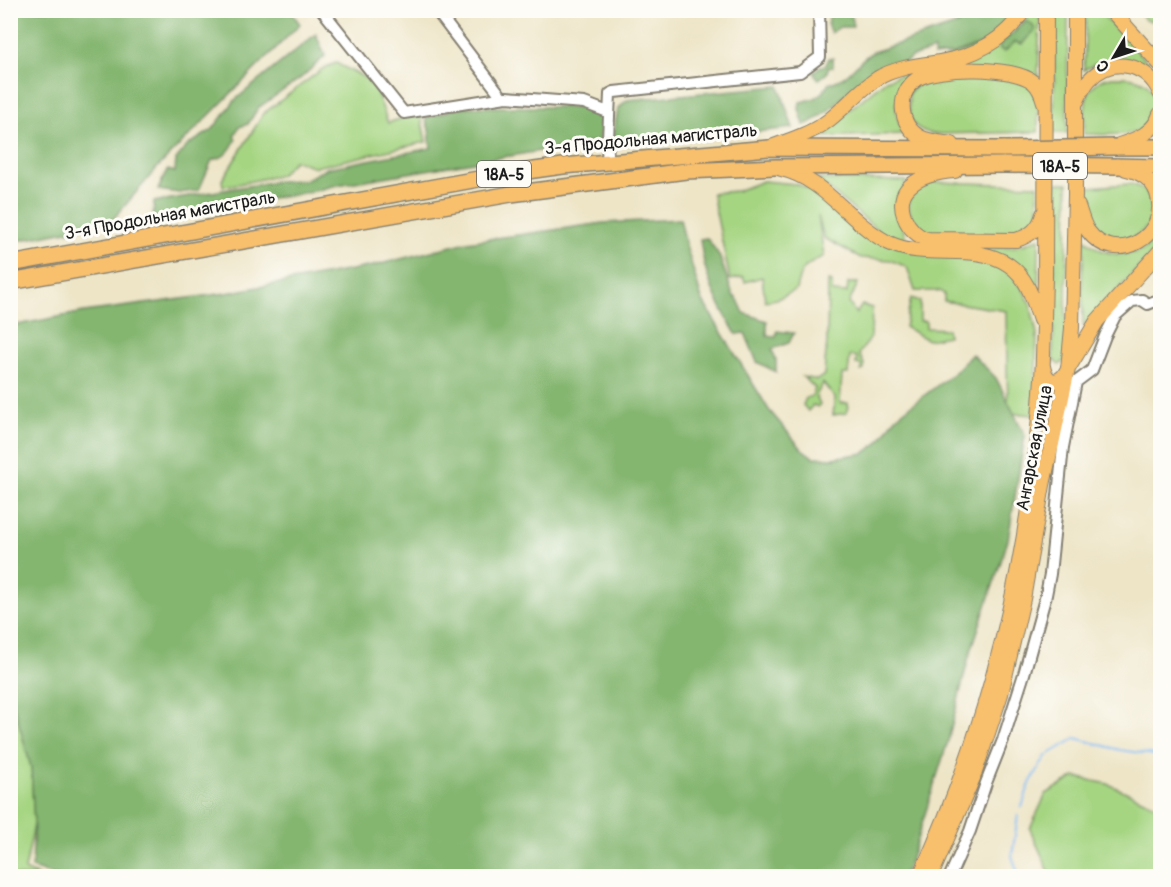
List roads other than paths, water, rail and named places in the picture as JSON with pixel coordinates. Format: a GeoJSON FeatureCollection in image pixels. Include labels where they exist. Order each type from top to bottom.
{"type":"FeatureCollection","features":[{"type":"Feature","properties":{"kind":"highway","name":"3-я Продольная магистраль"},"geometry":{"type":"LineString","coordinates":[[10,264],[506,174],[607,162],[769,148],[1161,147]]}},
{"type":"Feature","properties":{"kind":"highway","name":"3-я Продольная магистраль"},"geometry":{"type":"LineString","coordinates":[[10,282],[327,225],[564,186],[686,171],[775,167],[1004,165],[1161,167]]}},
{"type":"Feature","properties":{"kind":"main road"},"geometry":{"type":"LineString","coordinates":[[769,148],[803,135],[829,121],[879,78],[918,64],[961,58],[983,49],[1002,36],[1024,10]]}},
{"type":"Feature","properties":{"kind":"main road","name":"Ангарская улица"},"geometry":{"type":"LineString","coordinates":[[920,876],[956,793],[976,736],[1004,635],[1018,573],[1032,483],[1043,367],[1046,10]]}},
{"type":"Feature","properties":{"kind":"main road","name":"Ангарская улица"},"geometry":{"type":"LineString","coordinates":[[931,876],[973,778],[1001,694],[1023,598],[1045,475],[1068,369],[1072,328],[1075,194],[1075,10]]}},
{"type":"Feature","properties":{"kind":"main road"},"geometry":{"type":"LineString","coordinates":[[1111,10],[1161,64]]}},
{"type":"Feature","properties":{"kind":"main road"},"geometry":{"type":"LineString","coordinates":[[1075,106],[1081,91],[1090,79],[1110,67],[1121,65],[1137,68],[1148,74],[1161,93]]}},
{"type":"Feature","properties":{"kind":"main road"},"geometry":{"type":"LineString","coordinates":[[1005,149],[961,145],[921,137],[912,130],[903,114],[904,94],[916,80],[938,72],[1007,72],[1034,83],[1042,94],[1046,112]]}},
{"type":"Feature","properties":{"kind":"main road"},"geometry":{"type":"LineString","coordinates":[[1116,147],[1149,132],[1161,114]]}},
{"type":"Feature","properties":{"kind":"main road"},"geometry":{"type":"LineString","coordinates":[[1004,165],[944,172],[911,185],[904,195],[903,204],[909,228],[915,234],[928,239],[1016,240],[1024,238],[1035,230],[1043,216],[1046,200]]}},
{"type":"Feature","properties":{"kind":"main road"},"geometry":{"type":"LineString","coordinates":[[1075,194],[1084,223],[1098,241],[1119,248],[1142,242],[1158,222],[1159,197],[1155,188],[1143,175],[1116,166]]}},
{"type":"Feature","properties":{"kind":"main road"},"geometry":{"type":"LineString","coordinates":[[775,167],[808,180],[840,204],[871,232],[891,244],[922,251],[988,256],[1014,268],[1029,288],[1040,320],[1043,367],[1047,377],[1053,381],[1063,377],[1097,321],[1161,251]]}},
{"type":"Feature","properties":{"kind":"street"},"geometry":{"type":"LineString","coordinates":[[322,10],[404,113],[502,97],[584,103],[608,112]]}},
{"type":"Feature","properties":{"kind":"street"},"geometry":{"type":"LineString","coordinates":[[436,10],[502,97]]}},
{"type":"Feature","properties":{"kind":"street"},"geometry":{"type":"LineString","coordinates":[[607,162],[610,94],[800,72],[820,57],[819,10]]}},
{"type":"Feature","properties":{"kind":"street"},"geometry":{"type":"LineString","coordinates":[[950,876],[970,831],[1003,740],[1046,595],[1063,447],[1076,382],[1092,370],[1115,316],[1132,301],[1142,300],[1148,304],[1161,299]]}},
{"type":"Feature","properties":{"kind":"waterway"},"geometry":{"type":"LineString","coordinates":[[1160,592],[1154,651],[1160,675]]}},
{"type":"Feature","properties":{"kind":"waterway"},"geometry":{"type":"LineString","coordinates":[[1022,807],[1029,785],[1046,756],[1076,738],[1120,750],[1155,755],[1160,741]]}},
{"type":"Feature","properties":{"kind":"waterway"},"geometry":{"type":"LineString","coordinates":[[1018,815],[1012,856],[1019,876]]}}]}
